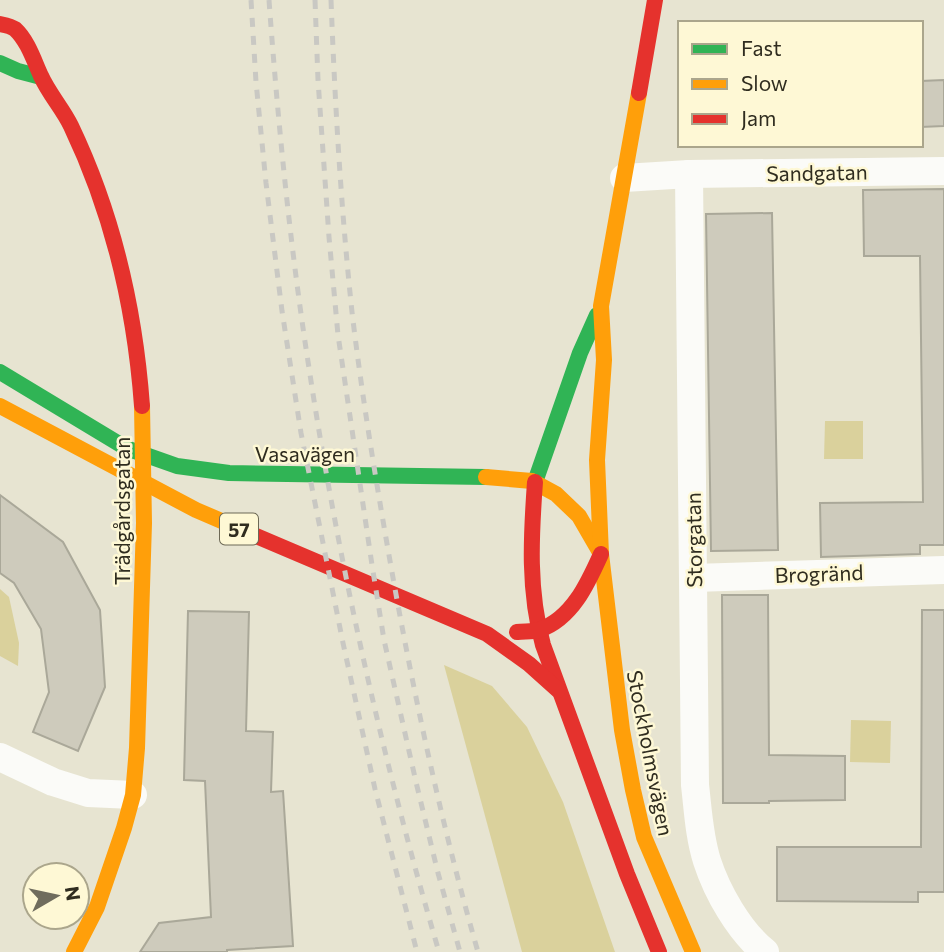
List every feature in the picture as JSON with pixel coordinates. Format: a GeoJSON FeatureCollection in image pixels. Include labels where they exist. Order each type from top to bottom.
{"type":"FeatureCollection","features":[{"type":"Feature","properties":{"kind":"main road"},"geometry":{"type":"LineString","coordinates":[[601,306],[580,353],[535,482],[531,551],[538,630],[562,617],[578,600],[601,554],[597,460],[604,360],[601,306],[655,0]]}},
{"type":"Feature","properties":{"kind":"main road","name":"Trädgårdsgatan"},"geometry":{"type":"LineString","coordinates":[[0,24],[14,28],[32,53],[41,77],[70,123],[92,172],[110,225],[126,288],[139,363],[143,421],[144,523],[133,795],[97,907],[74,952]]}},
{"type":"Feature","properties":{"kind":"main road"},"geometry":{"type":"LineString","coordinates":[[0,63],[41,77]]}},
{"type":"Feature","properties":{"kind":"main road","name":"Vasavägen"},"geometry":{"type":"LineString","coordinates":[[0,372],[125,448],[177,466],[229,473],[472,476],[535,482],[557,494],[578,514],[601,554]]}},
{"type":"Feature","properties":{"kind":"main road","name":"57"},"geometry":{"type":"LineString","coordinates":[[0,406],[196,510],[487,634],[558,690]]}},
{"type":"Feature","properties":{"kind":"main road","name":"Stockholmsvägen"},"geometry":{"type":"LineString","coordinates":[[601,554],[622,730],[633,790],[654,866],[692,952]]}},
{"type":"Feature","properties":{"kind":"main road","name":"57"},"geometry":{"type":"LineString","coordinates":[[487,634],[538,630],[616,848],[659,952]]}},
{"type":"Feature","properties":{"kind":"street","name":"Sandgatan"},"geometry":{"type":"LineString","coordinates":[[689,174],[944,171]]}},
{"type":"Feature","properties":{"kind":"street"},"geometry":{"type":"LineString","coordinates":[[624,178],[689,174]]}},
{"type":"Feature","properties":{"kind":"street","name":"Storgatan"},"geometry":{"type":"LineString","coordinates":[[689,174],[695,785],[706,860],[734,916],[765,952]]}},
{"type":"Feature","properties":{"kind":"street","name":"Brogränd"},"geometry":{"type":"LineString","coordinates":[[694,578],[944,569]]}},
{"type":"Feature","properties":{"kind":"street"},"geometry":{"type":"LineString","coordinates":[[0,757],[53,782],[88,793],[133,795]]}},
{"type":"Feature","properties":{"kind":"shaded area"},"geometry":{"type":"Polygon","coordinates":[[[825,421],[863,421],[863,459],[824,459],[825,421]]]}},
{"type":"Feature","properties":{"kind":"shaded area"},"geometry":{"type":"Polygon","coordinates":[[[0,589],[9,597],[19,643],[18,666],[0,656],[0,589]]]}},
{"type":"Feature","properties":{"kind":"shaded area"},"geometry":{"type":"Polygon","coordinates":[[[444,665],[492,686],[527,727],[563,802],[615,952],[522,952],[444,665]]]}},
{"type":"Feature","properties":{"kind":"shaded area"},"geometry":{"type":"Polygon","coordinates":[[[851,720],[891,721],[890,763],[850,762],[851,720]]]}},
{"type":"Feature","properties":{"kind":"building"},"geometry":{"type":"Polygon","coordinates":[[[944,80],[944,126],[923,127],[923,81],[944,80]]]}},
{"type":"Feature","properties":{"kind":"building"},"geometry":{"type":"Polygon","coordinates":[[[944,189],[944,545],[920,545],[920,554],[821,557],[820,503],[923,502],[920,256],[864,256],[863,190],[944,189]]]}},
{"type":"Feature","properties":{"kind":"building"},"geometry":{"type":"Polygon","coordinates":[[[772,213],[778,550],[711,551],[706,214],[772,213]]]}},
{"type":"Feature","properties":{"kind":"building"},"geometry":{"type":"Polygon","coordinates":[[[0,495],[63,542],[100,610],[105,687],[78,751],[33,732],[49,692],[41,629],[14,583],[0,573],[0,495]]]}},
{"type":"Feature","properties":{"kind":"building"},"geometry":{"type":"Polygon","coordinates":[[[722,595],[768,595],[769,755],[845,756],[845,800],[723,803],[722,595]]]}},
{"type":"Feature","properties":{"kind":"building"},"geometry":{"type":"Polygon","coordinates":[[[922,610],[944,610],[944,892],[918,892],[918,902],[777,901],[777,847],[921,847],[922,610]]]}},
{"type":"Feature","properties":{"kind":"building"},"geometry":{"type":"Polygon","coordinates":[[[188,611],[249,612],[246,731],[273,732],[271,792],[283,791],[293,946],[227,952],[140,952],[159,923],[211,917],[205,781],[184,780],[188,611]]]}},
{"type":"Feature","properties":{"kind":"railway"},"geometry":{"type":"LineString","coordinates":[[251,0],[266,183],[301,433],[375,789],[417,952]]}},
{"type":"Feature","properties":{"kind":"railway"},"geometry":{"type":"LineString","coordinates":[[269,0],[290,230],[302,322],[334,516],[381,735],[439,952]]}},
{"type":"Feature","properties":{"kind":"railway"},"geometry":{"type":"LineString","coordinates":[[315,0],[318,80],[338,335],[372,565],[384,640],[416,782],[460,952]]}},
{"type":"Feature","properties":{"kind":"railway"},"geometry":{"type":"LineString","coordinates":[[331,0],[352,312],[381,510],[415,694],[438,798],[478,952]]}},
{"type":"Feature","properties":{"kind":"traffic: fast"},"geometry":{"type":"LineString","coordinates":[[0,63],[41,77]]}},
{"type":"Feature","properties":{"kind":"traffic: fast"},"geometry":{"type":"LineString","coordinates":[[535,482],[580,353],[597,315]]}},
{"type":"Feature","properties":{"kind":"traffic: fast"},"geometry":{"type":"LineString","coordinates":[[0,372],[126,448],[177,466],[229,473],[486,477]]}},
{"type":"Feature","properties":{"kind":"traffic: slow"},"geometry":{"type":"LineString","coordinates":[[601,554],[597,460],[604,360],[601,306],[639,93]]}},
{"type":"Feature","properties":{"kind":"traffic: slow"},"geometry":{"type":"LineString","coordinates":[[0,406],[196,510],[254,535]]}},
{"type":"Feature","properties":{"kind":"traffic: slow"},"geometry":{"type":"LineString","coordinates":[[74,952],[97,907],[133,795],[144,523],[142,406]]}},
{"type":"Feature","properties":{"kind":"traffic: slow"},"geometry":{"type":"LineString","coordinates":[[486,477],[532,481],[556,494],[579,516],[601,554],[622,730],[633,790],[644,837],[693,952]]}},
{"type":"Feature","properties":{"kind":"traffic: jam"},"geometry":{"type":"LineString","coordinates":[[639,93],[655,0]]}},
{"type":"Feature","properties":{"kind":"traffic: jam"},"geometry":{"type":"LineString","coordinates":[[0,24],[15,29],[27,45],[44,83],[71,126],[99,193],[128,298],[142,406]]}},
{"type":"Feature","properties":{"kind":"traffic: jam"},"geometry":{"type":"LineString","coordinates":[[535,482],[533,584],[543,645],[627,874],[659,952]]}},
{"type":"Feature","properties":{"kind":"traffic: jam"},"geometry":{"type":"LineString","coordinates":[[254,535],[487,634],[529,664],[558,690]]}},
{"type":"Feature","properties":{"kind":"traffic: jam"},"geometry":{"type":"LineString","coordinates":[[517,632],[539,630],[561,618],[578,599],[601,554]]}}]}
